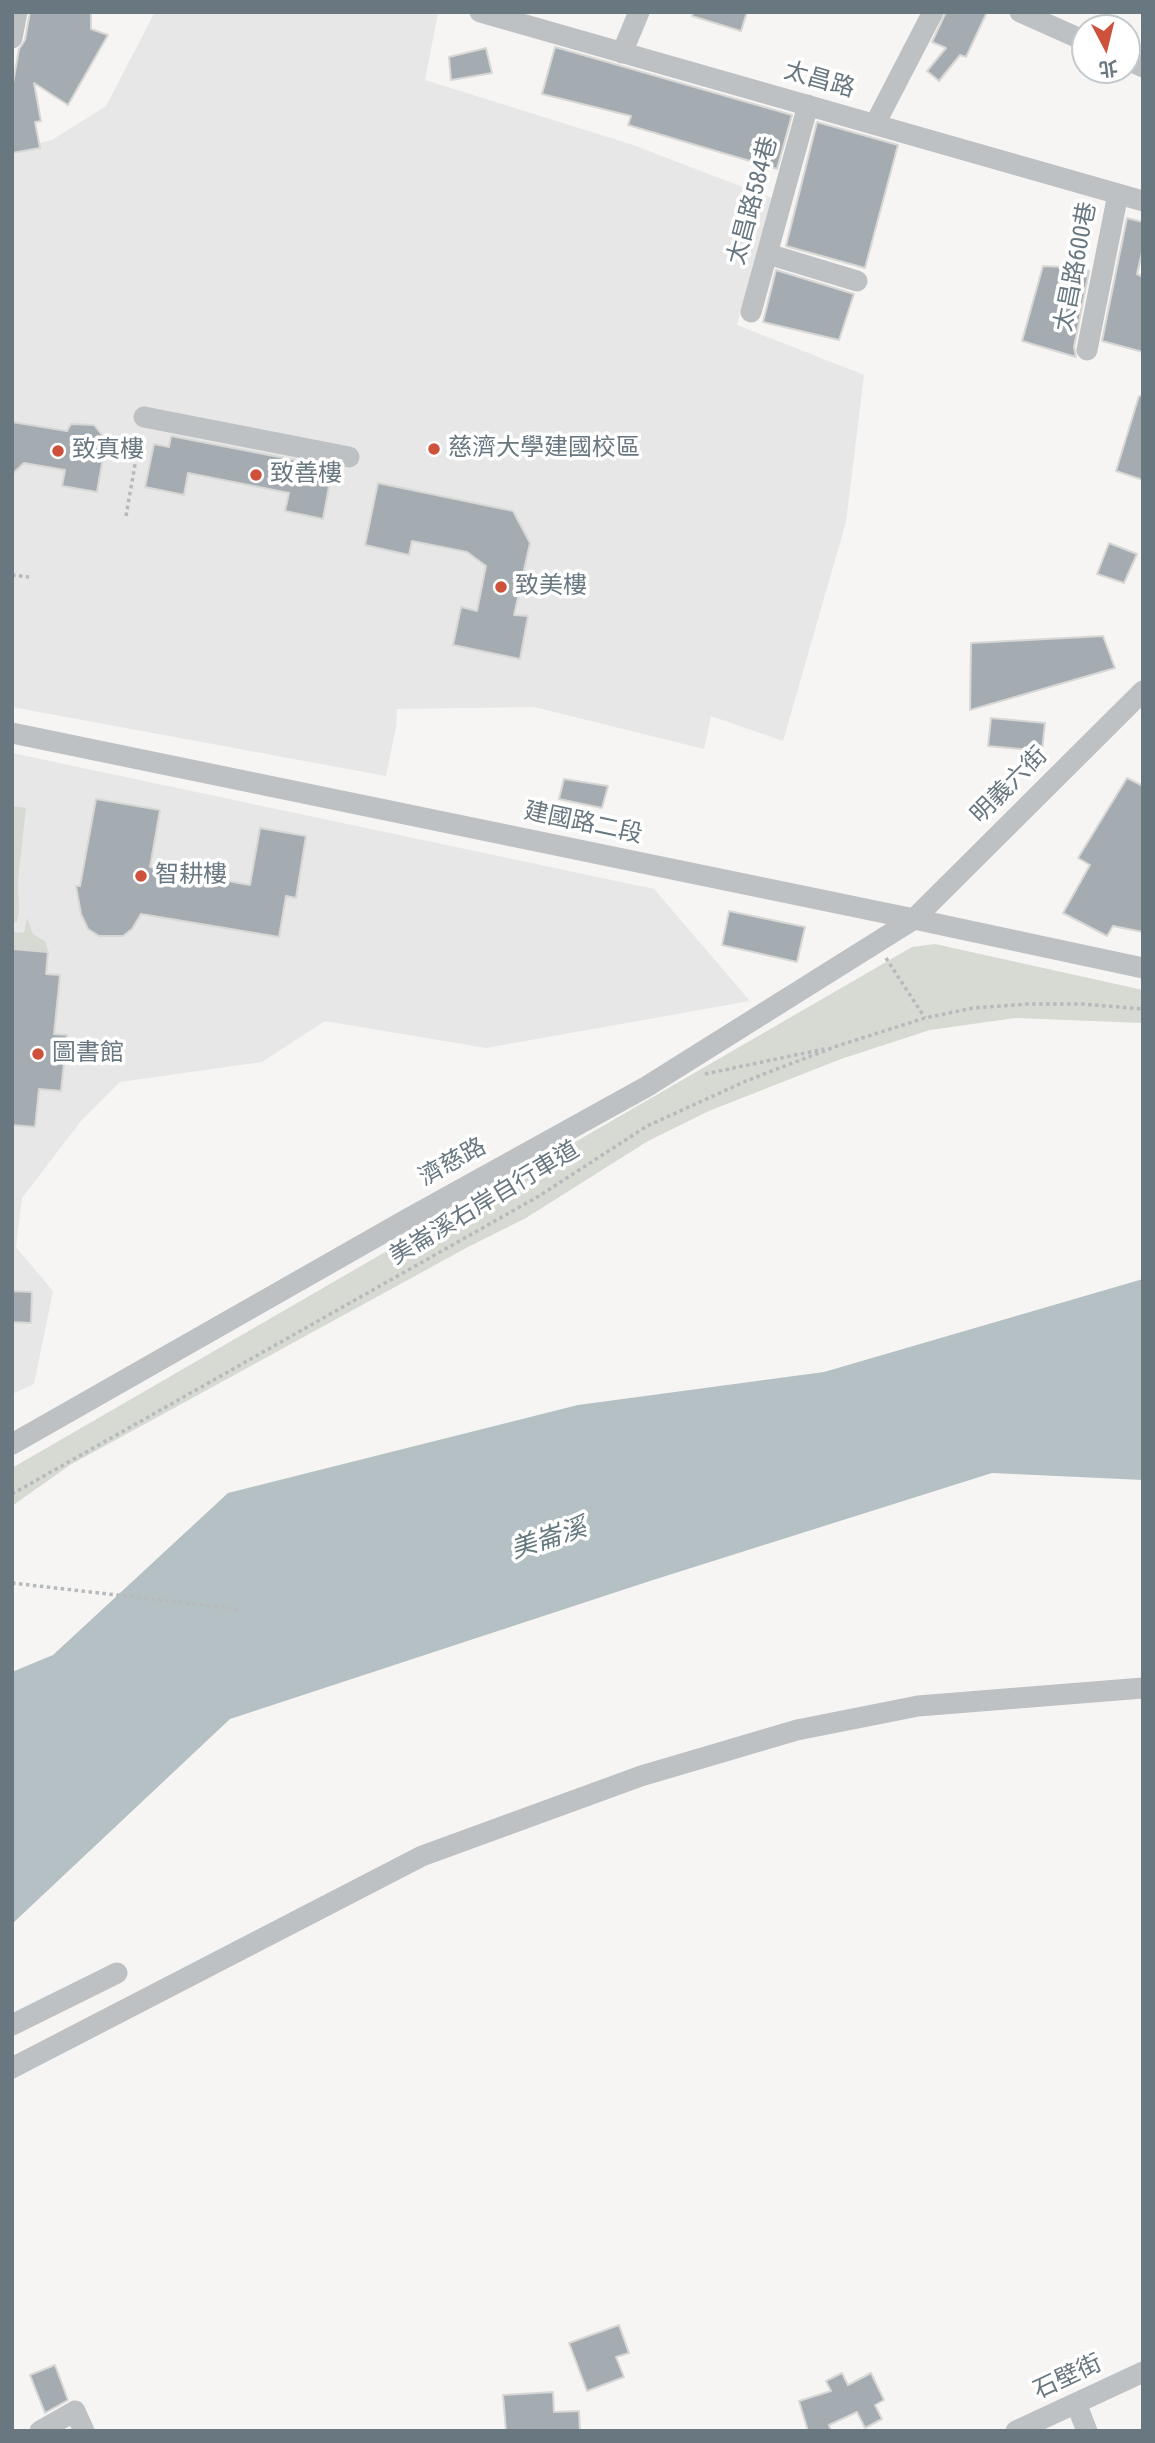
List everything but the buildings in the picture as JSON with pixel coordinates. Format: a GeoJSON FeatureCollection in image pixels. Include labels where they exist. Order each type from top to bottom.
{"type":"FeatureCollection","features":[{"type":"Feature","properties":{"kind":"street"},"geometry":{"type":"LineString","coordinates":[[12,38],[17,12]]}},
{"type":"Feature","properties":{"kind":"street","name":"太昌路"},"geometry":{"type":"LineString","coordinates":[[480,12],[1143,201]]}},
{"type":"Feature","properties":{"kind":"street"},"geometry":{"type":"LineString","coordinates":[[622,53],[639,12]]}},
{"type":"Feature","properties":{"kind":"street"},"geometry":{"type":"LineString","coordinates":[[874,124],[933,12]]}},
{"type":"Feature","properties":{"kind":"street"},"geometry":{"type":"LineString","coordinates":[[1020,12],[1071,35]]}},
{"type":"Feature","properties":{"kind":"street","name":"太昌路584巷"},"geometry":{"type":"LineString","coordinates":[[751,312],[808,105]]}},
{"type":"Feature","properties":{"kind":"street","name":"太昌路600巷"},"geometry":{"type":"LineString","coordinates":[[1087,350],[1118,194]]}},
{"type":"Feature","properties":{"kind":"street"},"geometry":{"type":"LineString","coordinates":[[768,254],[857,281]]}},
{"type":"Feature","properties":{"kind":"street"},"geometry":{"type":"LineString","coordinates":[[144,417],[349,457]]}},
{"type":"Feature","properties":{"kind":"street","name":"明義六街"},"geometry":{"type":"LineString","coordinates":[[914,919],[1143,691]]}},
{"type":"Feature","properties":{"kind":"street","name":"建國路二段"},"geometry":{"type":"LineString","coordinates":[[12,733],[1143,968]]}},
{"type":"Feature","properties":{"kind":"street","name":"濟慈路"},"geometry":{"type":"LineString","coordinates":[[12,1444],[678,1067],[914,919]]}},
{"type":"Feature","properties":{"kind":"street"},"geometry":{"type":"LineString","coordinates":[[12,2067],[422,1856],[641,1776],[797,1730],[918,1706],[1143,1688]]}},
{"type":"Feature","properties":{"kind":"street"},"geometry":{"type":"LineString","coordinates":[[12,2025],[117,1973]]}},
{"type":"Feature","properties":{"kind":"street","name":"石壁街"},"geometry":{"type":"LineString","coordinates":[[1016,2431],[1143,2372]]}},
{"type":"Feature","properties":{"kind":"street"},"geometry":{"type":"LineString","coordinates":[[1076,2403],[1087,2431]]}},
{"type":"Feature","properties":{"kind":"street"},"geometry":{"type":"LineString","coordinates":[[40,2431],[75,2411],[84,2431]]}},
{"type":"Feature","properties":{"kind":"path"},"geometry":{"type":"LineString","coordinates":[[126,516],[144,417]]}},
{"type":"Feature","properties":{"kind":"path"},"geometry":{"type":"LineString","coordinates":[[12,575],[29,577]]}},
{"type":"Feature","properties":{"kind":"path"},"geometry":{"type":"LineString","coordinates":[[876,942],[925,1018]]}},
{"type":"Feature","properties":{"kind":"path"},"geometry":{"type":"LineString","coordinates":[[678,1067],[685,1078],[837,1046],[925,1018],[973,1008],[1082,1004],[1143,1009]]}},
{"type":"Feature","properties":{"kind":"path","name":"美崙溪右岸自行車道"},"geometry":{"type":"LineString","coordinates":[[12,1494],[539,1196],[647,1126],[746,1081],[837,1046]]}},
{"type":"Feature","properties":{"kind":"path"},"geometry":{"type":"LineString","coordinates":[[12,1583],[239,1609]]}},
{"type":"Feature","properties":{"kind":"shaded area","name":"慈濟大學建國校區"},"geometry":{"type":"Polygon","coordinates":[[[155,12],[438,13],[425,80],[630,144],[772,198],[737,325],[864,375],[846,522],[783,741],[711,716],[704,749],[534,707],[397,709],[386,776],[12,707],[12,149],[52,140],[106,106],[155,12]]]}},
{"type":"Feature","properties":{"kind":"shaded area"},"geometry":{"type":"Polygon","coordinates":[[[12,753],[654,889],[750,1001],[486,1048],[325,1021],[262,1062],[120,1082],[81,1121],[22,1198],[16,1247],[53,1291],[34,1384],[12,1394],[12,753]]]}},
{"type":"Feature","properties":{"kind":"shaded area"},"geometry":{"type":"Polygon","coordinates":[[[12,806],[26,808],[18,880],[17,922],[12,922],[12,806]]]}},
{"type":"Feature","properties":{"kind":"shaded area"},"geometry":{"type":"Polygon","coordinates":[[[27,918],[33,934],[46,942],[48,952],[12,949],[12,932],[24,933],[27,918]]]}},
{"type":"Feature","properties":{"kind":"shaded area"},"geometry":{"type":"Polygon","coordinates":[[[935,944],[1143,990],[1143,1023],[1015,1018],[930,1030],[841,1059],[709,1111],[648,1141],[526,1218],[468,1247],[70,1465],[12,1506],[12,1468],[912,947],[935,944]]]}},
{"type":"Feature","properties":{"kind":"water","name":"美崙溪"},"geometry":{"type":"Polygon","coordinates":[[[1143,1279],[1143,1480],[992,1473],[653,1580],[230,1719],[12,1924],[12,1672],[53,1655],[228,1493],[578,1405],[824,1372],[1143,1279]]]}},
{"type":"Feature","properties":{"kind":"place","name":"慈濟大學建國校區"},"geometry":{"type":"Point","coordinates":[434,449]}},
{"type":"Feature","properties":{"kind":"place","name":"致真樓"},"geometry":{"type":"Point","coordinates":[58,451]}},
{"type":"Feature","properties":{"kind":"place","name":"致善樓"},"geometry":{"type":"Point","coordinates":[256,475]}},
{"type":"Feature","properties":{"kind":"place","name":"致美樓"},"geometry":{"type":"Point","coordinates":[501,587]}},
{"type":"Feature","properties":{"kind":"place","name":"智耕樓"},"geometry":{"type":"Point","coordinates":[141,876]}},
{"type":"Feature","properties":{"kind":"place","name":"圖書館"},"geometry":{"type":"Point","coordinates":[38,1054]}}]}
